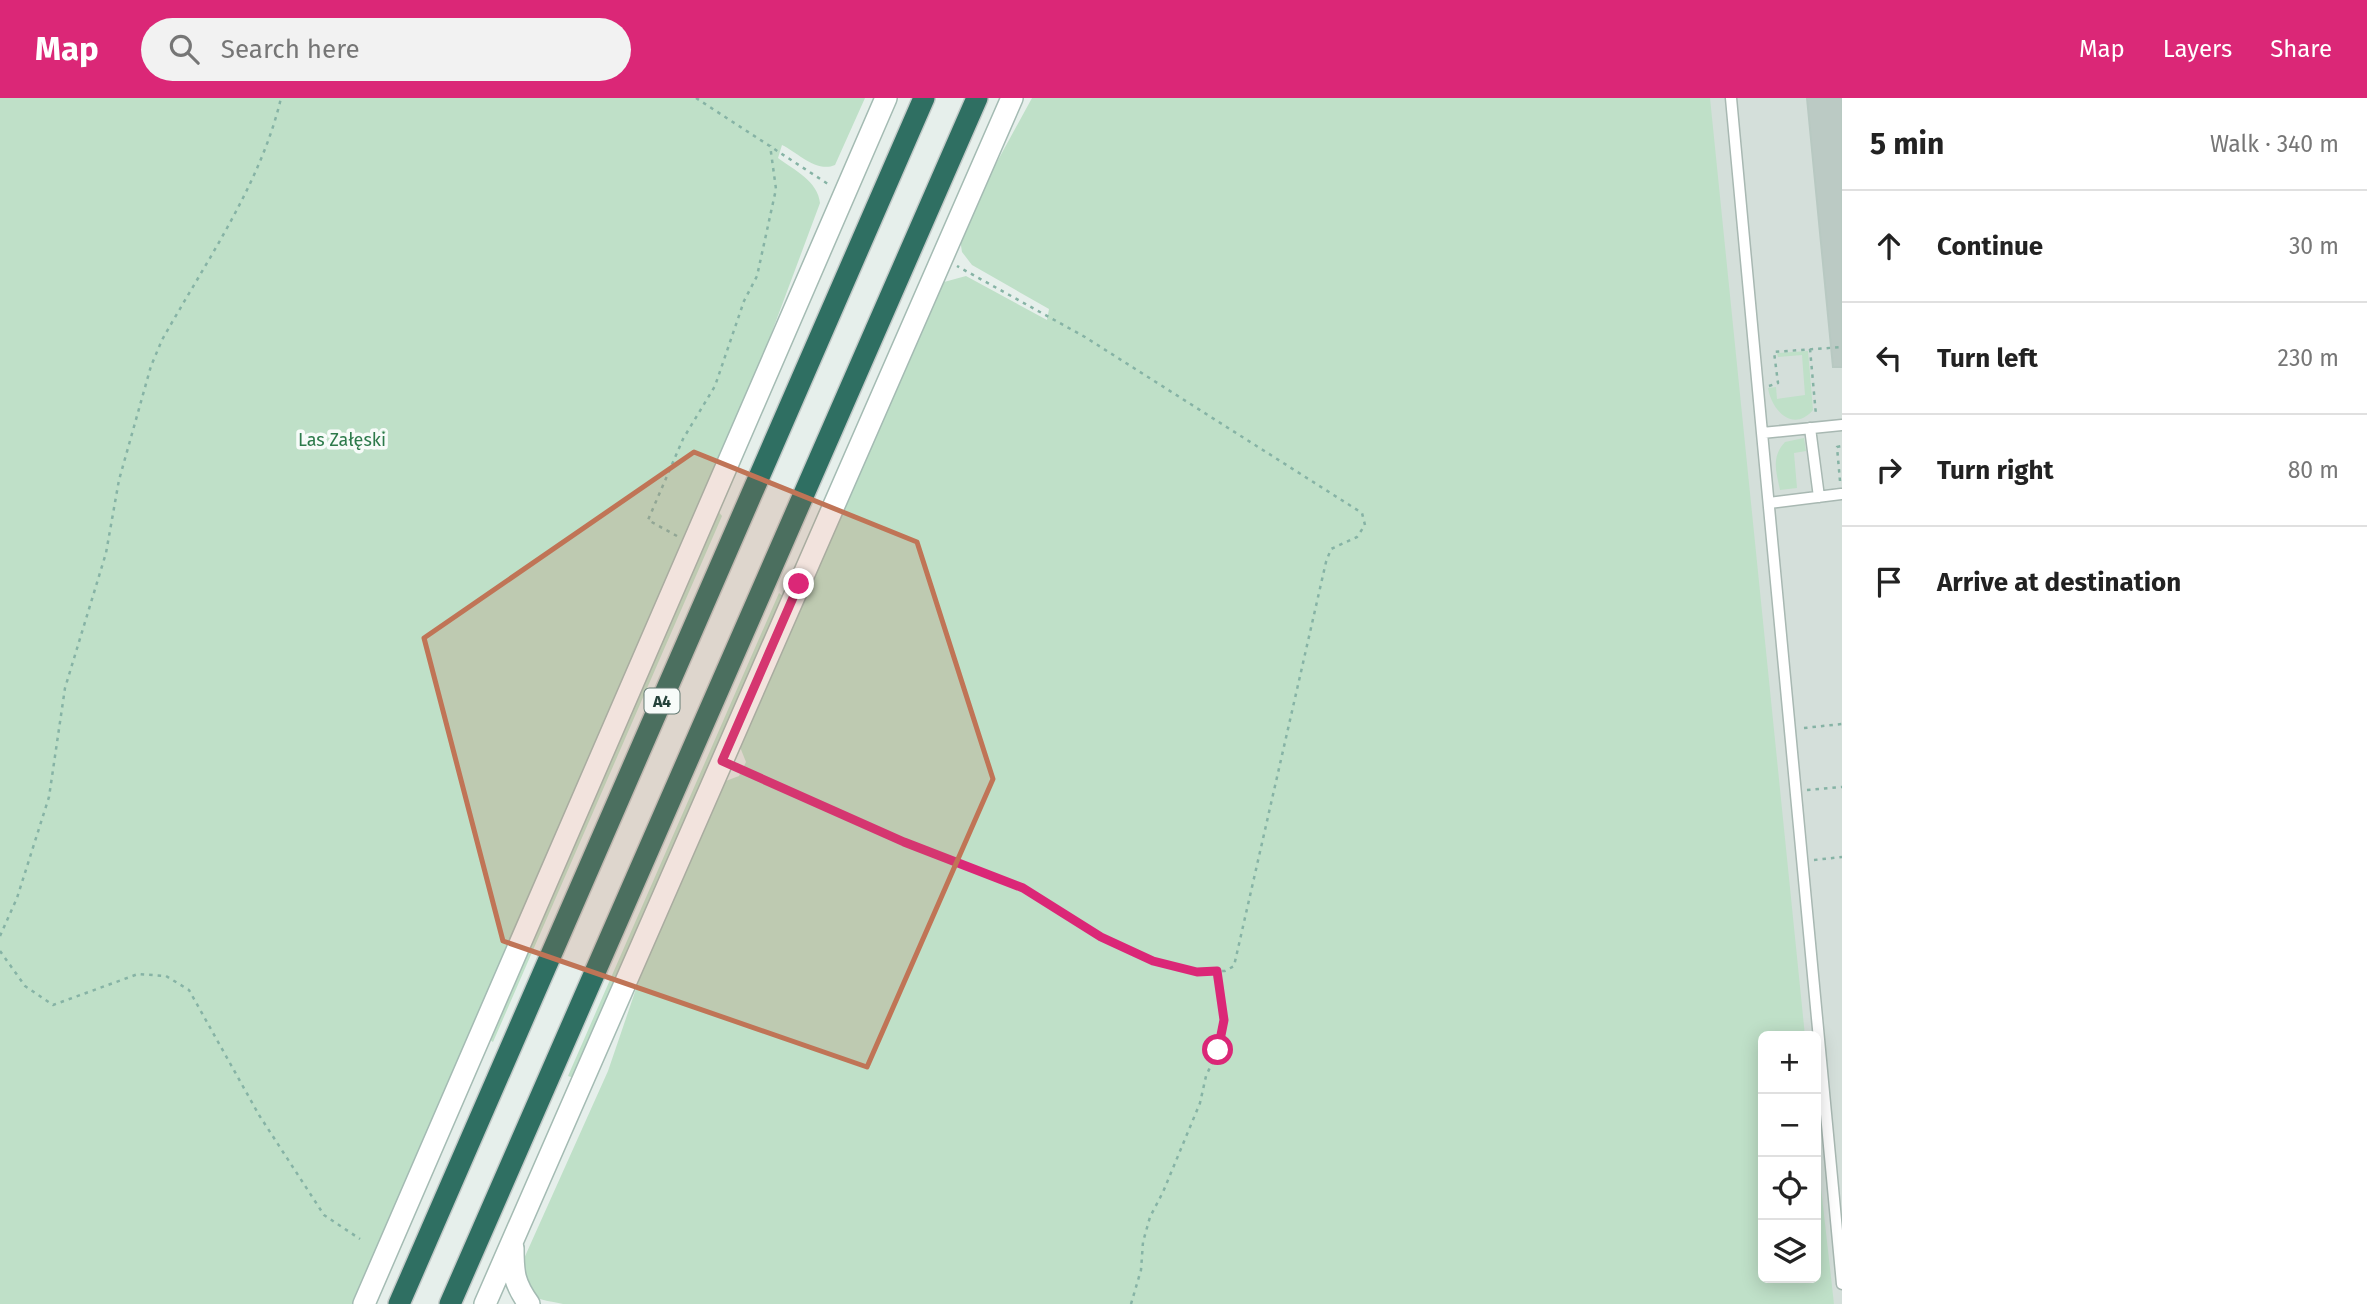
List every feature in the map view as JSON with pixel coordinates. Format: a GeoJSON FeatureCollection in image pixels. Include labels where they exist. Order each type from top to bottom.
{"type":"FeatureCollection","features":[{"type":"Feature","properties":{"kind":"highway","name":"A4"},"geometry":{"type":"LineString","coordinates":[[398,1304],[924,98]]}},
{"type":"Feature","properties":{"kind":"highway","name":"A4"},"geometry":{"type":"LineString","coordinates":[[450,1304],[977,98]]}},
{"type":"Feature","properties":{"kind":"street"},"geometry":{"type":"LineString","coordinates":[[364,1304],[887,98]]}},
{"type":"Feature","properties":{"kind":"street"},"geometry":{"type":"LineString","coordinates":[[485,1304],[1012,98]]}},
{"type":"Feature","properties":{"kind":"street"},"geometry":{"type":"LineString","coordinates":[[513,1240],[513,1272],[517,1286],[529,1304]]}},
{"type":"Feature","properties":{"kind":"lane"},"geometry":{"type":"LineString","coordinates":[[1731,98],[1842,1284]]}},
{"type":"Feature","properties":{"kind":"lane"},"geometry":{"type":"LineString","coordinates":[[1762,433],[1813,423],[1842,425]]}},
{"type":"Feature","properties":{"kind":"lane"},"geometry":{"type":"LineString","coordinates":[[1813,423],[1819,497]]}},
{"type":"Feature","properties":{"kind":"lane"},"geometry":{"type":"LineString","coordinates":[[1769,503],[1841,495]]}},
{"type":"Feature","properties":{"kind":"path"},"geometry":{"type":"LineString","coordinates":[[0,936],[17,898],[49,797],[65,688],[106,553],[119,480],[151,366],[162,340],[250,184],[274,127],[281,98]]}},
{"type":"Feature","properties":{"kind":"path"},"geometry":{"type":"LineString","coordinates":[[696,98],[814,175]]}},
{"type":"Feature","properties":{"kind":"path"},"geometry":{"type":"LineString","coordinates":[[682,540],[648,520],[683,439],[715,386],[744,301],[757,276],[776,189],[769,145]]}},
{"type":"Feature","properties":{"kind":"path"},"geometry":{"type":"LineString","coordinates":[[722,761],[904,842],[1023,888],[1101,937],[1153,961],[1197,972],[1225,971],[1234,966],[1326,562],[1331,549],[1357,537],[1365,525],[1362,513],[1085,337],[942,258]]}},
{"type":"Feature","properties":{"kind":"path"},"geometry":{"type":"LineString","coordinates":[[1758,388],[1777,383],[1774,352],[1842,347]]}},
{"type":"Feature","properties":{"kind":"path"},"geometry":{"type":"LineString","coordinates":[[1810,349],[1813,423]]}},
{"type":"Feature","properties":{"kind":"path"},"geometry":{"type":"LineString","coordinates":[[1841,495],[1837,447],[1842,446]]}},
{"type":"Feature","properties":{"kind":"path"},"geometry":{"type":"LineString","coordinates":[[1801,728],[1842,724]]}},
{"type":"Feature","properties":{"kind":"path"},"geometry":{"type":"LineString","coordinates":[[1807,790],[1842,787]]}},
{"type":"Feature","properties":{"kind":"path"},"geometry":{"type":"LineString","coordinates":[[1813,860],[1842,857]]}},
{"type":"Feature","properties":{"kind":"path"},"geometry":{"type":"LineString","coordinates":[[0,951],[25,986],[53,1005],[138,974],[166,976],[188,990],[259,1115],[324,1215],[360,1239]]}},
{"type":"Feature","properties":{"kind":"path"},"geometry":{"type":"LineString","coordinates":[[1131,1304],[1141,1270],[1143,1242],[1150,1217],[1200,1104],[1206,1076],[1218,1050],[1224,1020],[1217,971]]}},
{"type":"Feature","properties":{"kind":"highlighted area"},"geometry":{"type":"Polygon","coordinates":[[[694,452],[917,542],[993,779],[867,1067],[503,941],[424,638],[694,452]]]}},
{"type":"Feature","properties":{"kind":"shaded area"},"geometry":{"type":"Polygon","coordinates":[[[1709,98],[1842,98],[1842,1304],[1834,1304],[1830,1292],[1821,1203],[1821,1031],[1803,1031],[1709,98]]]}},
{"type":"Feature","properties":{"kind":"green space","name":"Las Załęski"},"geometry":{"type":"Polygon","coordinates":[[[0,98],[865,98],[835,165],[828,167],[815,164],[782,145],[778,158],[810,182],[820,203],[757,372],[354,1304],[0,1304],[0,98]]]}},
{"type":"Feature","properties":{"kind":"green space"},"geometry":{"type":"Polygon","coordinates":[[[1032,98],[1710,98],[1804,1031],[1758,1031],[1758,1283],[1821,1283],[1821,1188],[1834,1304],[563,1304],[543,1300],[531,1294],[522,1263],[608,1071],[652,942],[723,782],[739,776],[746,762],[740,747],[794,618],[944,282],[966,276],[1047,320],[1049,309],[972,265],[962,252],[960,239],[975,202],[1032,98]]]}},
{"type":"Feature","properties":{"kind":"green space"},"geometry":{"type":"Polygon","coordinates":[[[1808,351],[1813,410],[1798,420],[1791,419],[1779,411],[1768,388],[1776,387],[1777,399],[1805,395],[1802,355],[1778,357],[1777,353],[1808,351]]]}},
{"type":"Feature","properties":{"kind":"green space"},"geometry":{"type":"Polygon","coordinates":[[[1804,438],[1806,451],[1794,453],[1797,488],[1780,490],[1776,464],[1778,453],[1785,442],[1804,438]]]}},
{"type":"Feature","properties":{"kind":"green space"},"geometry":{"type":"Polygon","coordinates":[[[718,511],[722,516],[493,1042],[488,1039],[718,511]]]}},
{"type":"Feature","properties":{"kind":"green space"},"geometry":{"type":"Polygon","coordinates":[[[779,593],[784,597],[574,1078],[568,1076],[779,593]]]}},
{"type":"Feature","properties":{"kind":"building"},"geometry":{"type":"Polygon","coordinates":[[[1807,98],[1842,98],[1842,367],[1833,367],[1807,98]]]}},
{"type":"Feature","properties":{"kind":"route"},"geometry":{"type":"LineString","coordinates":[[799,584],[722,761],[904,842],[1023,888],[1101,937],[1153,961],[1197,972],[1217,971],[1224,1020],[1218,1050]]}}]}
